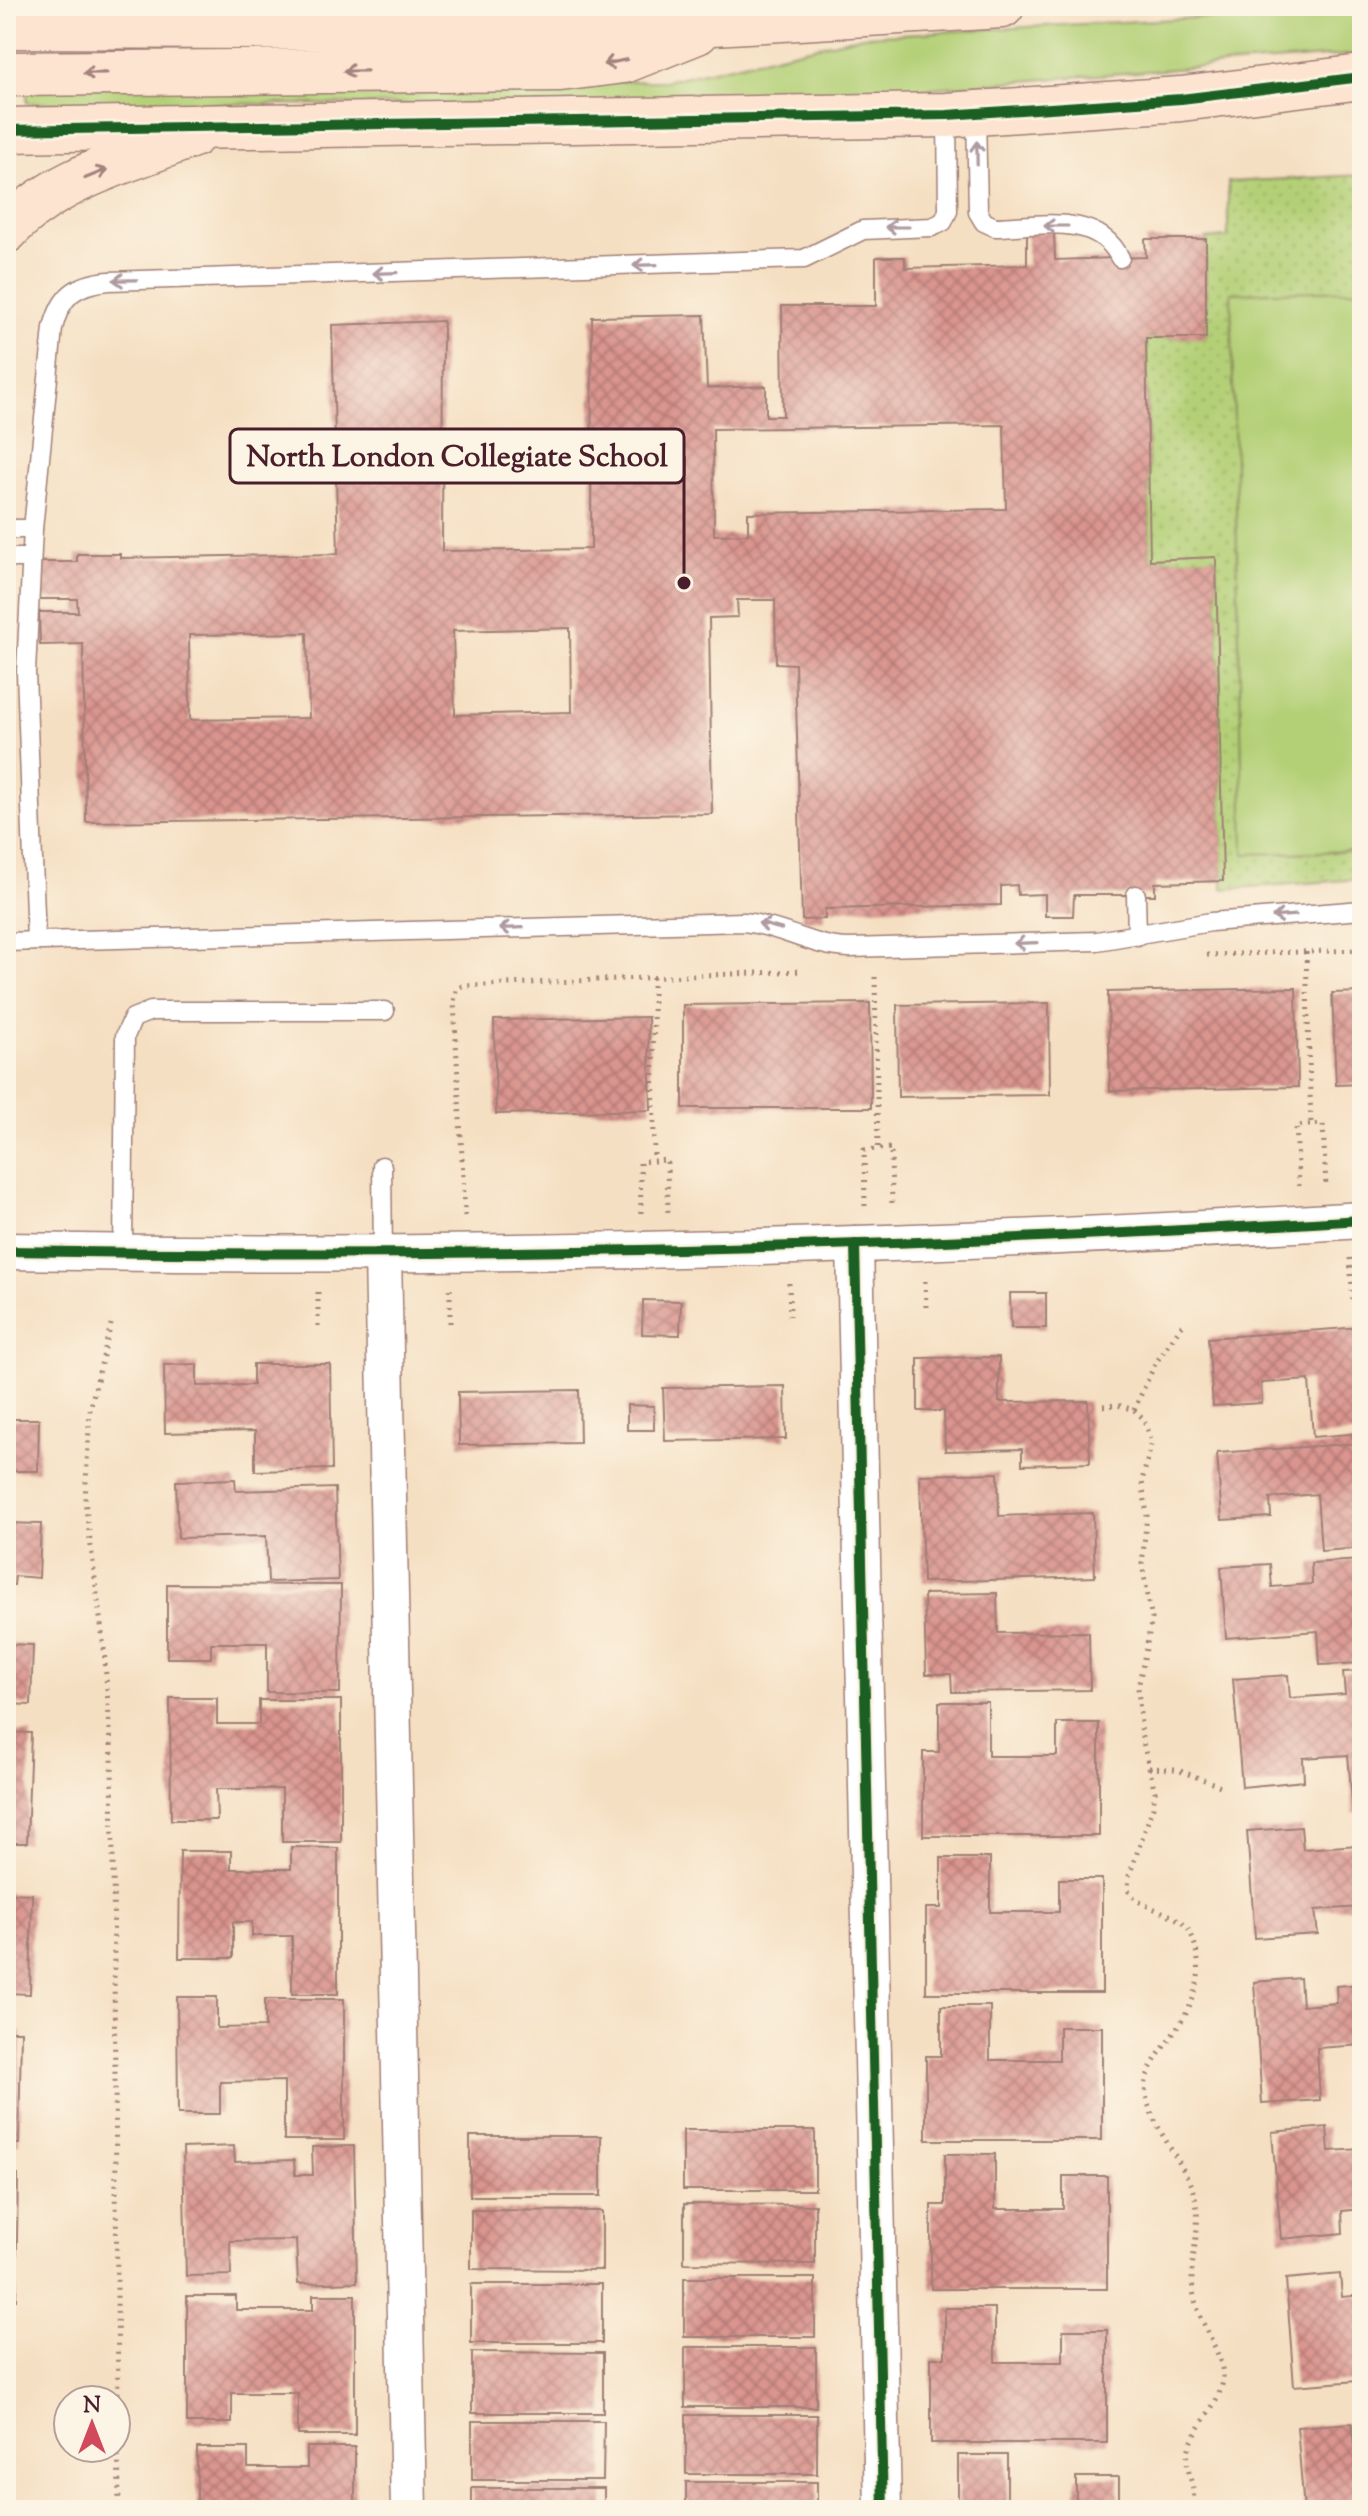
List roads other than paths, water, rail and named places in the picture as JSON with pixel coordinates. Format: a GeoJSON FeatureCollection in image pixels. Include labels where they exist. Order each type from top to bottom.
{"type":"FeatureCollection","features":[{"type":"Feature","properties":{"kind":"street"},"geometry":{"type":"LineString","coordinates":[[6,26],[421,17],[713,23],[1002,6]]}},
{"type":"Feature","properties":{"kind":"street"},"geometry":{"type":"LineString","coordinates":[[6,74],[592,67],[655,51],[713,23]]}},
{"type":"Feature","properties":{"kind":"street"},"geometry":{"type":"LineString","coordinates":[[6,130],[962,114],[1181,99],[1362,77]]}},
{"type":"Feature","properties":{"kind":"street"},"geometry":{"type":"LineString","coordinates":[[6,231],[28,211],[64,188],[217,125]]}},
{"type":"Feature","properties":{"kind":"street"},"geometry":{"type":"LineString","coordinates":[[6,1251],[462,1255],[871,1243],[1330,1222]]}},
{"type":"Feature","properties":{"kind":"street"},"geometry":{"type":"LineString","coordinates":[[871,1243],[883,2510]]}},
{"type":"Feature","properties":{"kind":"street"},"geometry":{"type":"LineString","coordinates":[[383,1255],[409,2510]]}},
{"type":"Feature","properties":{"kind":"lane"},"geometry":{"type":"LineString","coordinates":[[962,114],[978,212],[984,222],[995,227],[1082,226],[1107,238],[1120,258]]}},
{"type":"Feature","properties":{"kind":"lane"},"geometry":{"type":"LineString","coordinates":[[36,941],[26,719],[31,558],[53,328],[59,305],[74,289],[109,281],[804,259],[863,230],[932,227],[943,222],[948,211],[962,114]]}},
{"type":"Feature","properties":{"kind":"lane"},"geometry":{"type":"LineString","coordinates":[[6,529],[33,529]]}},
{"type":"Feature","properties":{"kind":"lane"},"geometry":{"type":"LineString","coordinates":[[6,558],[31,558]]}},
{"type":"Feature","properties":{"kind":"lane"},"geometry":{"type":"LineString","coordinates":[[1136,895],[1137,936]]}},
{"type":"Feature","properties":{"kind":"lane"},"geometry":{"type":"LineString","coordinates":[[6,942],[744,922],[772,926],[815,944],[849,948],[1097,941],[1211,922],[1362,910]]}},
{"type":"Feature","properties":{"kind":"lane"},"geometry":{"type":"LineString","coordinates":[[123,1253],[125,1036],[133,1018],[151,1011],[385,1011]]}},
{"type":"Feature","properties":{"kind":"lane"},"geometry":{"type":"LineString","coordinates":[[382,1166],[383,1255]]}},
{"type":"Feature","properties":{"kind":"place","name":"North London Collegiate School"},"geometry":{"type":"Point","coordinates":[684,583]}}]}
